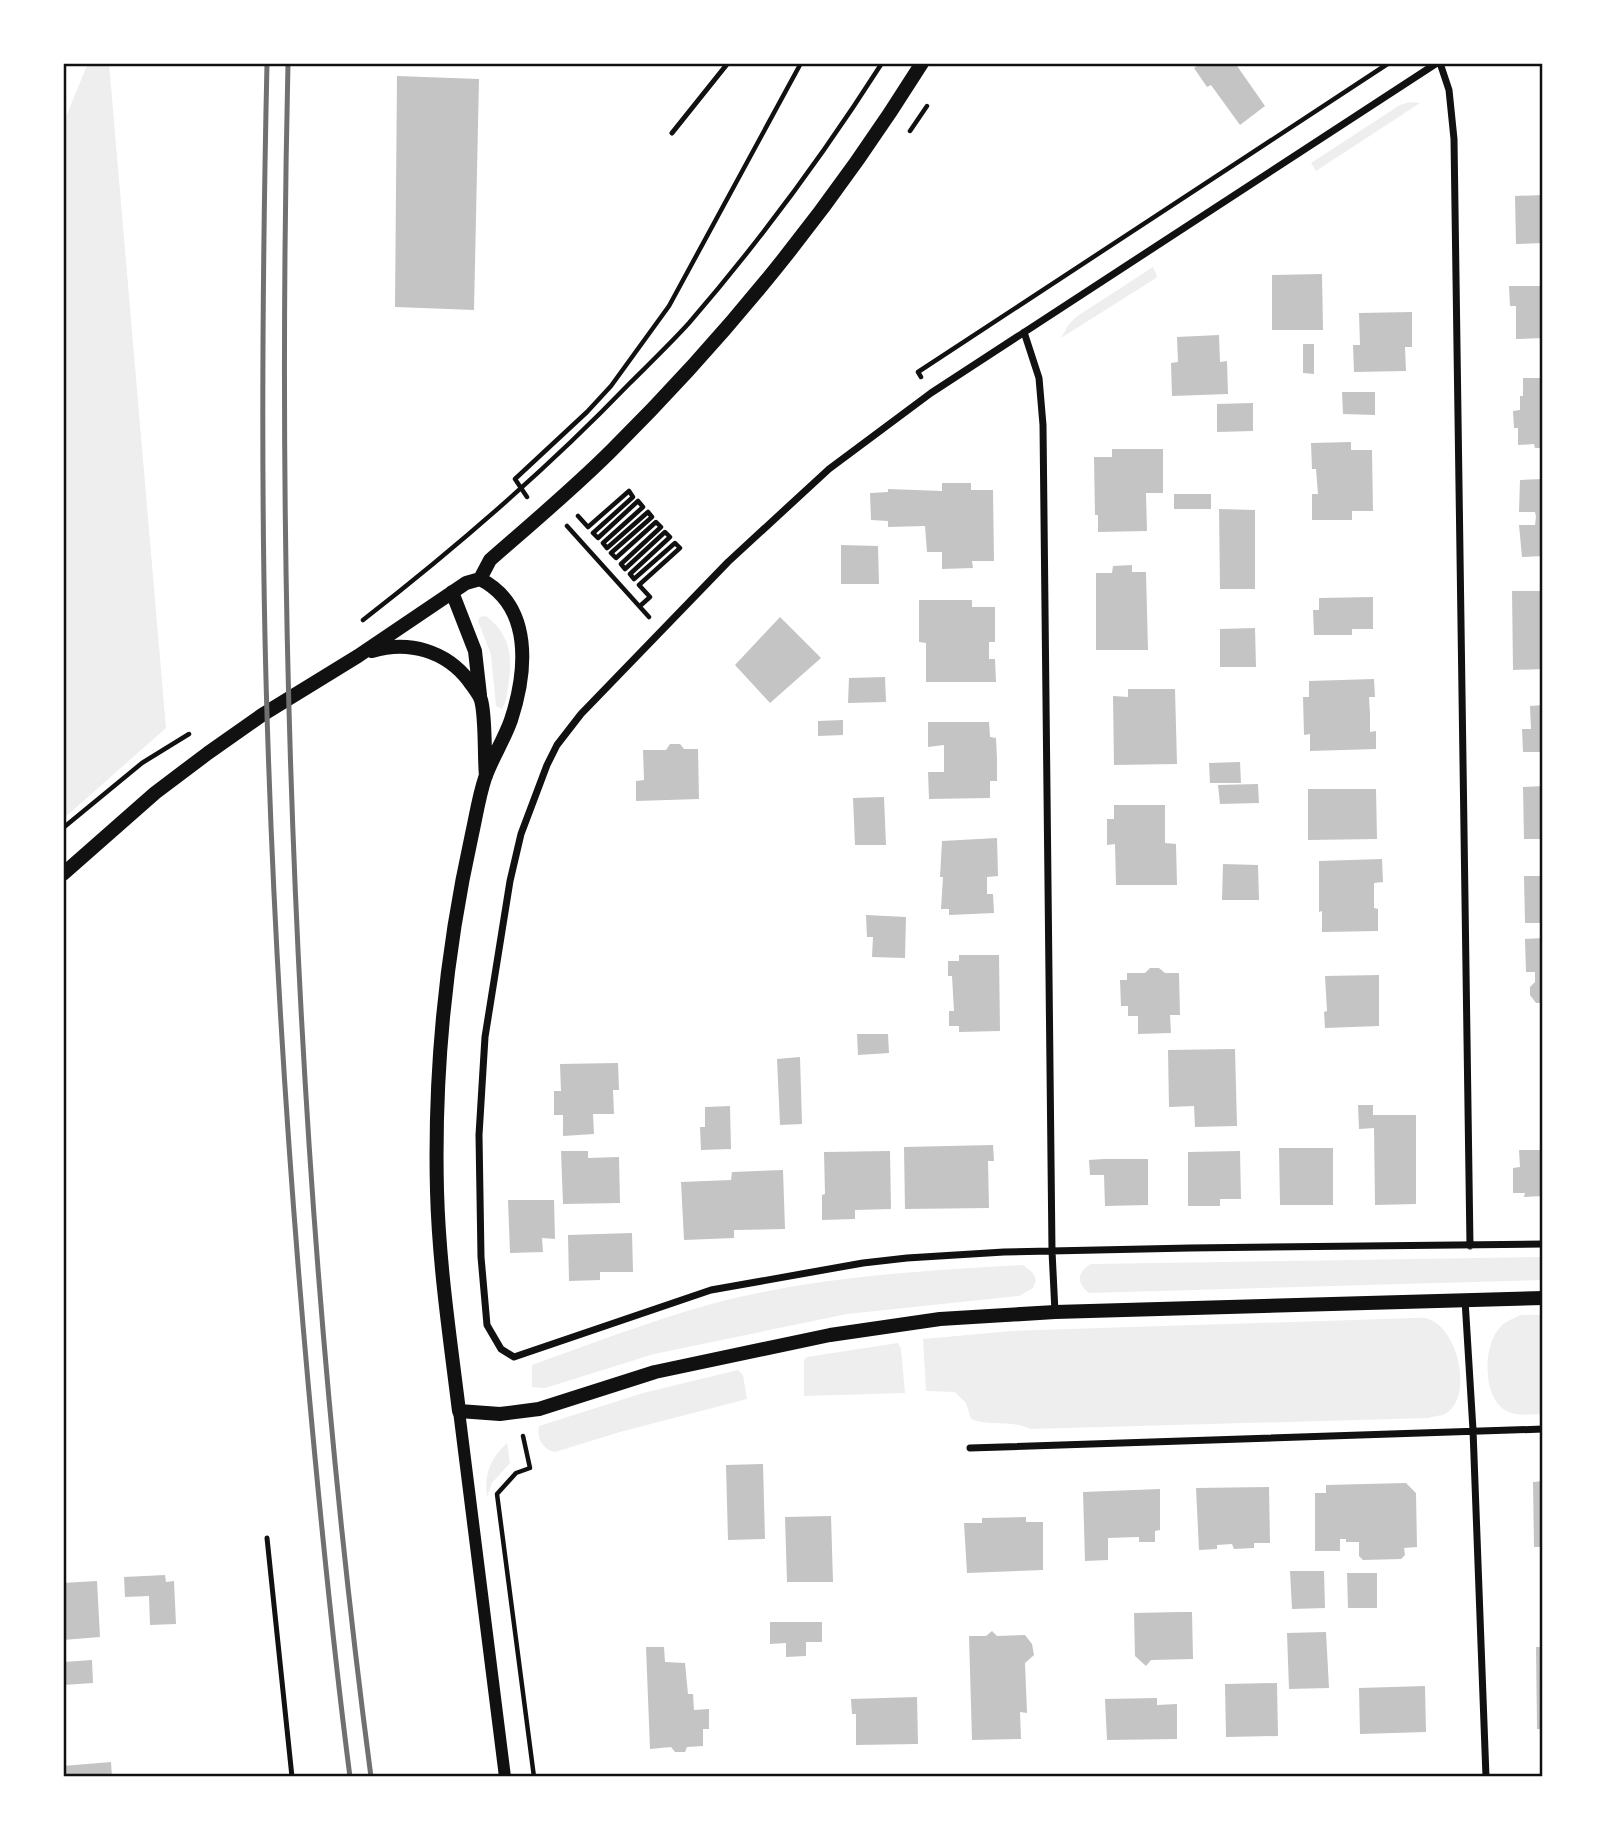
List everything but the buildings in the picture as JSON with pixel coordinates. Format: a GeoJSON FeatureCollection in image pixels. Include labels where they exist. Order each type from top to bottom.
{"type":"FeatureCollection","features":[{"type":"Feature","properties":{"kind":"main road"},"geometry":{"type":"LineString","coordinates":[[480,579],[490,560],[610,452],[727,329],[842,183],[922,63]]}},
{"type":"Feature","properties":{"kind":"main road"},"geometry":{"type":"LineString","coordinates":[[63,874],[134,810],[176,777],[262,715],[358,656],[466,583],[480,579],[495,586],[505,598],[513,612],[522,645],[523,661],[511,719],[486,776],[453,924],[439,1069],[438,1205],[458,1412],[500,1414],[539,1409],[655,1372],[830,1335],[940,1319],[1055,1312],[1543,1298]]}},
{"type":"Feature","properties":{"kind":"main road"},"geometry":{"type":"LineString","coordinates":[[452,592],[475,651],[486,776]]}},
{"type":"Feature","properties":{"kind":"main road"},"geometry":{"type":"LineString","coordinates":[[358,656],[375,649],[400,646],[429,651],[452,663],[480,699]]}},
{"type":"Feature","properties":{"kind":"street"},"geometry":{"type":"LineString","coordinates":[[1470,1245],[1454,139],[1449,90],[1439,63],[931,393],[853,449],[775,516],[581,714],[557,746],[537,789],[521,834],[510,881],[485,1037],[479,1135],[481,1257],[487,1325],[501,1349],[514,1357],[711,1290],[896,1259],[1052,1251],[1543,1244]]}},
{"type":"Feature","properties":{"kind":"street"},"geometry":{"type":"LineString","coordinates":[[1024,332],[1039,378],[1043,425],[1052,1251],[1055,1312]]}},
{"type":"Feature","properties":{"kind":"street"},"geometry":{"type":"LineString","coordinates":[[1465,1299],[1473,1430],[1486,1777]]}},
{"type":"Feature","properties":{"kind":"street"},"geometry":{"type":"LineString","coordinates":[[458,1412],[506,1777]]}},
{"type":"Feature","properties":{"kind":"street"},"geometry":{"type":"LineString","coordinates":[[970,1448],[1543,1429]]}},
{"type":"Feature","properties":{"kind":"lane"},"geometry":{"type":"LineString","coordinates":[[672,133],[728,63]]}},
{"type":"Feature","properties":{"kind":"lane"},"geometry":{"type":"LineString","coordinates":[[267,1538],[292,1777]]}},
{"type":"Feature","properties":{"kind":"path"},"geometry":{"type":"LineString","coordinates":[[521,488],[515,479],[611,386],[669,306],[801,63]]}},
{"type":"Feature","properties":{"kind":"path"},"geometry":{"type":"LineString","coordinates":[[363,620],[418,578],[521,488],[594,421],[688,324],[784,205],[882,63]]}},
{"type":"Feature","properties":{"kind":"path"},"geometry":{"type":"LineString","coordinates":[[931,393],[918,372],[1389,63]]}},
{"type":"Feature","properties":{"kind":"path"},"geometry":{"type":"LineString","coordinates":[[578,516],[588,527],[629,491],[633,497],[593,533],[597,538],[638,501],[643,507],[603,543],[607,548],[648,512],[652,517],[611,553],[615,558],[656,522],[661,527],[621,564],[625,569],[665,532],[670,537],[629,574],[634,579],[675,543],[680,548],[639,585],[650,597],[640,606]]}},
{"type":"Feature","properties":{"kind":"path"},"geometry":{"type":"LineString","coordinates":[[567,526],[631,597]]}},
{"type":"Feature","properties":{"kind":"path"},"geometry":{"type":"LineString","coordinates":[[63,828],[142,763],[199,727]]}},
{"type":"Feature","properties":{"kind":"path"},"geometry":{"type":"LineString","coordinates":[[523,1437],[530,1468],[516,1473],[497,1494],[534,1777]]}},
{"type":"Feature","properties":{"kind":"shaded area"},"geometry":{"type":"Polygon","coordinates":[[[88,63],[109,63],[166,728],[63,819],[63,124],[88,63]]]}},
{"type":"Feature","properties":{"kind":"shaded area"},"geometry":{"type":"Polygon","coordinates":[[[1420,103],[1316,171],[1311,163],[1400,105],[1420,103]]]}},
{"type":"Feature","properties":{"kind":"shaded area"},"geometry":{"type":"Polygon","coordinates":[[[1153,267],[1156,278],[1061,338],[1076,317],[1153,267]]]}},
{"type":"Feature","properties":{"kind":"shaded area"},"geometry":{"type":"Polygon","coordinates":[[[486,616],[501,631],[510,657],[510,676],[502,709],[496,706],[491,655],[478,621],[480,617],[486,616]]]}},
{"type":"Feature","properties":{"kind":"shaded area"},"geometry":{"type":"Polygon","coordinates":[[[1543,1257],[1543,1280],[1089,1293],[1080,1282],[1083,1270],[1091,1264],[1543,1257]]]}},
{"type":"Feature","properties":{"kind":"shaded area"},"geometry":{"type":"Polygon","coordinates":[[[1023,1265],[1033,1273],[1036,1280],[1033,1288],[1019,1296],[847,1314],[654,1354],[545,1388],[532,1387],[532,1365],[641,1326],[746,1295],[904,1273],[1023,1265]]]}},
{"type":"Feature","properties":{"kind":"shaded area"},"geometry":{"type":"Polygon","coordinates":[[[1521,1315],[1543,1315],[1543,1414],[1519,1414],[1505,1410],[1498,1404],[1489,1384],[1488,1360],[1493,1338],[1502,1325],[1521,1315]]]}},
{"type":"Feature","properties":{"kind":"shaded area"},"geometry":{"type":"Polygon","coordinates":[[[1427,1318],[1440,1326],[1455,1350],[1459,1365],[1459,1395],[1454,1406],[1443,1415],[1429,1418],[1031,1429],[1016,1424],[986,1423],[971,1419],[966,1403],[955,1392],[926,1391],[923,1339],[1012,1331],[1427,1318]]]}},
{"type":"Feature","properties":{"kind":"shaded area"},"geometry":{"type":"Polygon","coordinates":[[[898,1343],[901,1349],[905,1393],[804,1396],[804,1360],[807,1357],[898,1343]]]}},
{"type":"Feature","properties":{"kind":"shaded area"},"geometry":{"type":"Polygon","coordinates":[[[738,1370],[743,1375],[747,1399],[555,1452],[547,1449],[540,1439],[539,1426],[643,1393],[738,1370]]]}},
{"type":"Feature","properties":{"kind":"shaded area"},"geometry":{"type":"Polygon","coordinates":[[[507,1443],[510,1463],[492,1483],[487,1497],[486,1481],[490,1467],[507,1443]]]}},
{"type":"Feature","properties":{"kind":"railway"},"geometry":{"type":"LineString","coordinates":[[267,63],[263,489],[271,825],[301,1302],[327,1580],[350,1777]]}},
{"type":"Feature","properties":{"kind":"railway"},"geometry":{"type":"LineString","coordinates":[[288,63],[285,492],[296,922],[308,1136],[325,1350],[345,1564],[371,1777]]}}]}
